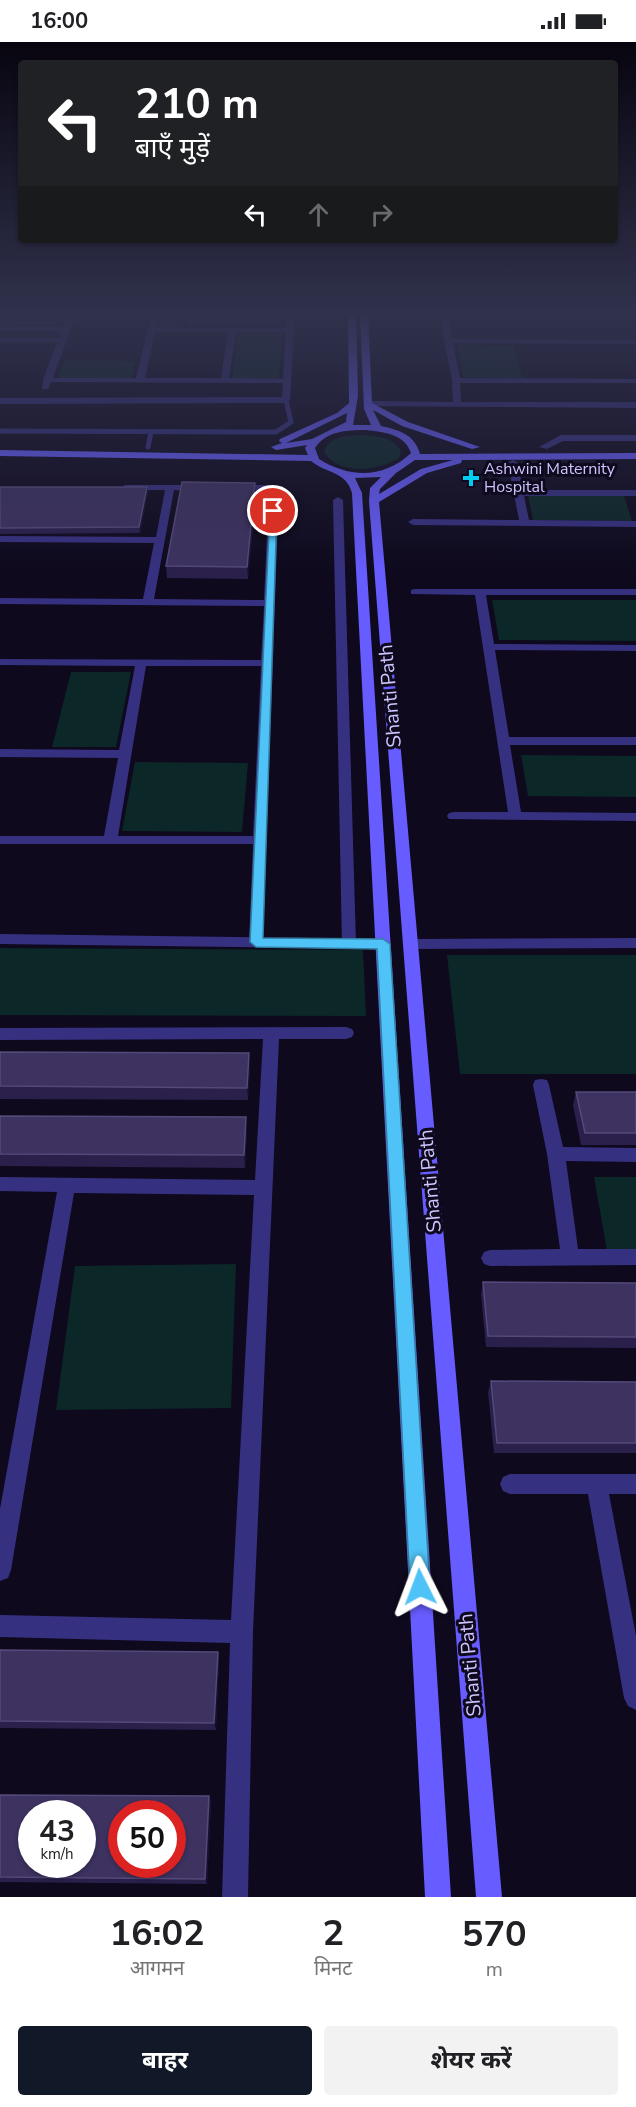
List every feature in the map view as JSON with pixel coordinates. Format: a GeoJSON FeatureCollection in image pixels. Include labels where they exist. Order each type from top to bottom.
{"type":"FeatureCollection","features":[{"type":"Feature","properties":{"kind":"main road"},"geometry":{"type":"LineString","coordinates":[[341,429],[351,423],[353,400]]}},
{"type":"Feature","properties":{"kind":"main road"},"geometry":{"type":"LineString","coordinates":[[368,400],[372,420],[379,429]]}},
{"type":"Feature","properties":{"kind":"main road"},"geometry":{"type":"LineString","coordinates":[[269,445],[315,428],[340,415],[353,404]]}},
{"type":"Feature","properties":{"kind":"main road"},"geometry":{"type":"LineString","coordinates":[[368,404],[405,424],[475,447]]}},
{"type":"Feature","properties":{"kind":"main road"},"geometry":{"type":"LineString","coordinates":[[0,445],[289,447],[313,442],[326,433],[341,429],[379,429],[405,436],[423,446],[636,447]]}},
{"type":"Feature","properties":{"kind":"main road"},"geometry":{"type":"LineString","coordinates":[[313,442],[310,448],[314,458],[327,468],[345,474],[369,476],[392,472],[403,467],[423,446]]}},
{"type":"Feature","properties":{"kind":"main road"},"geometry":{"type":"LineString","coordinates":[[0,453],[314,458]]}},
{"type":"Feature","properties":{"kind":"main road"},"geometry":{"type":"LineString","coordinates":[[374,501],[424,471],[488,456]]}},
{"type":"Feature","properties":{"kind":"main road"},"geometry":{"type":"LineString","coordinates":[[413,457],[636,456]]}},
{"type":"Feature","properties":{"kind":"main road"},"geometry":{"type":"LineString","coordinates":[[374,501],[375,488],[392,472]]}},
{"type":"Feature","properties":{"kind":"main road","name":"Shanti Path"},"geometry":{"type":"LineString","coordinates":[[345,474],[354,482],[357,494],[438,1897]]}},
{"type":"Feature","properties":{"kind":"main road","name":"Shanti Path"},"geometry":{"type":"LineString","coordinates":[[374,501],[489,1897]]}},
{"type":"Feature","properties":{"kind":"street"},"geometry":{"type":"LineString","coordinates":[[0,400],[286,400]]}},
{"type":"Feature","properties":{"kind":"street"},"geometry":{"type":"LineString","coordinates":[[457,400],[457,404]]}},
{"type":"Feature","properties":{"kind":"street"},"geometry":{"type":"LineString","coordinates":[[368,404],[636,405]]}},
{"type":"Feature","properties":{"kind":"street"},"geometry":{"type":"LineString","coordinates":[[544,447],[561,436],[636,438]]}},
{"type":"Feature","properties":{"kind":"street"},"geometry":{"type":"LineString","coordinates":[[513,463],[525,523]]}},
{"type":"Feature","properties":{"kind":"street"},"geometry":{"type":"LineString","coordinates":[[113,487],[274,488],[256,942]]}},
{"type":"Feature","properties":{"kind":"street"},"geometry":{"type":"LineString","coordinates":[[148,602],[170,488]]}},
{"type":"Feature","properties":{"kind":"street"},"geometry":{"type":"LineString","coordinates":[[520,493],[635,495]]}},
{"type":"Feature","properties":{"kind":"street"},"geometry":{"type":"LineString","coordinates":[[338,500],[349,944]]}},
{"type":"Feature","properties":{"kind":"street"},"geometry":{"type":"LineString","coordinates":[[413,522],[636,524]]}},
{"type":"Feature","properties":{"kind":"street"},"geometry":{"type":"LineString","coordinates":[[0,539],[160,540]]}},
{"type":"Feature","properties":{"kind":"street"},"geometry":{"type":"LineString","coordinates":[[415,592],[636,592]]}},
{"type":"Feature","properties":{"kind":"street"},"geometry":{"type":"LineString","coordinates":[[480,592],[515,816]]}},
{"type":"Feature","properties":{"kind":"street"},"geometry":{"type":"LineString","coordinates":[[0,601],[269,603]]}},
{"type":"Feature","properties":{"kind":"street"},"geometry":{"type":"LineString","coordinates":[[489,647],[636,648]]}},
{"type":"Feature","properties":{"kind":"street"},"geometry":{"type":"LineString","coordinates":[[0,662],[266,663]]}},
{"type":"Feature","properties":{"kind":"street"},"geometry":{"type":"LineString","coordinates":[[110,840],[141,663]]}},
{"type":"Feature","properties":{"kind":"street"},"geometry":{"type":"LineString","coordinates":[[502,741],[636,741]]}},
{"type":"Feature","properties":{"kind":"street"},"geometry":{"type":"LineString","coordinates":[[0,753],[125,754]]}},
{"type":"Feature","properties":{"kind":"street"},"geometry":{"type":"LineString","coordinates":[[454,816],[636,817]]}},
{"type":"Feature","properties":{"kind":"street"},"geometry":{"type":"LineString","coordinates":[[0,841],[260,840]]}},
{"type":"Feature","properties":{"kind":"street"},"geometry":{"type":"LineString","coordinates":[[0,939],[383,944]]}},
{"type":"Feature","properties":{"kind":"street"},"geometry":{"type":"LineString","coordinates":[[411,944],[636,943]]}},
{"type":"Feature","properties":{"kind":"street"},"geometry":{"type":"LineString","coordinates":[[0,1034],[346,1033]]}},
{"type":"Feature","properties":{"kind":"street"},"geometry":{"type":"LineString","coordinates":[[235,1897],[242,1632],[271,1034]]}},
{"type":"Feature","properties":{"kind":"street"},"geometry":{"type":"LineString","coordinates":[[541,1085],[556,1154],[570,1256]]}},
{"type":"Feature","properties":{"kind":"street"},"geometry":{"type":"LineString","coordinates":[[556,1154],[636,1155]]}},
{"type":"Feature","properties":{"kind":"street"},"geometry":{"type":"LineString","coordinates":[[0,1184],[264,1188]]}},
{"type":"Feature","properties":{"kind":"street"},"geometry":{"type":"LineString","coordinates":[[0,1570],[67,1185]]}},
{"type":"Feature","properties":{"kind":"street"},"geometry":{"type":"LineString","coordinates":[[490,1258],[636,1257]]}},
{"type":"Feature","properties":{"kind":"street"},"geometry":{"type":"LineString","coordinates":[[510,1484],[636,1484]]}},
{"type":"Feature","properties":{"kind":"street"},"geometry":{"type":"LineString","coordinates":[[597,1484],[633,1657],[636,1698]]}},
{"type":"Feature","properties":{"kind":"street"},"geometry":{"type":"LineString","coordinates":[[0,1626],[242,1632]]}},
{"type":"Feature","properties":{"kind":"lane"},"geometry":{"type":"LineString","coordinates":[[0,431],[276,432],[291,422],[286,400]]}},
{"type":"Feature","properties":{"kind":"lane"},"geometry":{"type":"LineString","coordinates":[[148,447],[151,432]]}},
{"type":"Feature","properties":{"kind":"green space"},"geometry":{"type":"Polygon","coordinates":[[[360,435],[383,438],[393,442],[401,451],[399,458],[381,466],[359,469],[339,465],[324,452],[333,440],[360,435]]]}},
{"type":"Feature","properties":{"kind":"green space"},"geometry":{"type":"Polygon","coordinates":[[[528,495],[624,496],[632,521],[533,520],[528,495]]]}},
{"type":"Feature","properties":{"kind":"green space"},"geometry":{"type":"Polygon","coordinates":[[[492,600],[636,600],[636,641],[499,640],[492,600]]]}},
{"type":"Feature","properties":{"kind":"green space"},"geometry":{"type":"Polygon","coordinates":[[[71,672],[131,672],[116,747],[52,747],[71,672]]]}},
{"type":"Feature","properties":{"kind":"green space"},"geometry":{"type":"Polygon","coordinates":[[[521,755],[636,756],[636,797],[528,796],[521,755]]]}},
{"type":"Feature","properties":{"kind":"green space"},"geometry":{"type":"Polygon","coordinates":[[[135,762],[248,763],[242,832],[122,831],[135,762]]]}},
{"type":"Feature","properties":{"kind":"green space"},"geometry":{"type":"Polygon","coordinates":[[[0,948],[363,950],[366,1016],[0,1015],[0,948]]]}},
{"type":"Feature","properties":{"kind":"green space"},"geometry":{"type":"Polygon","coordinates":[[[447,955],[636,955],[636,1074],[460,1074],[447,955]]]}},
{"type":"Feature","properties":{"kind":"green space"},"geometry":{"type":"Polygon","coordinates":[[[594,1177],[636,1177],[636,1257],[608,1256],[594,1177]]]}},
{"type":"Feature","properties":{"kind":"green space"},"geometry":{"type":"Polygon","coordinates":[[[236,1264],[231,1408],[56,1410],[75,1266],[236,1264]]]}},
{"type":"Feature","properties":{"kind":"building"},"geometry":{"type":"Polygon","coordinates":[[[182,482],[255,483],[247,567],[166,566],[182,482]]]}},
{"type":"Feature","properties":{"kind":"building"},"geometry":{"type":"Polygon","coordinates":[[[0,487],[147,487],[139,527],[0,528],[0,487]]]}},
{"type":"Feature","properties":{"kind":"building"},"geometry":{"type":"Polygon","coordinates":[[[0,1052],[249,1053],[247,1088],[0,1086],[0,1052]]]}},
{"type":"Feature","properties":{"kind":"building"},"geometry":{"type":"Polygon","coordinates":[[[576,1092],[636,1092],[636,1133],[585,1133],[576,1092]]]}},
{"type":"Feature","properties":{"kind":"building"},"geometry":{"type":"Polygon","coordinates":[[[0,1116],[246,1117],[244,1155],[0,1154],[0,1116]]]}},
{"type":"Feature","properties":{"kind":"building"},"geometry":{"type":"Polygon","coordinates":[[[483,1282],[636,1283],[636,1337],[488,1336],[483,1282]]]}},
{"type":"Feature","properties":{"kind":"building"},"geometry":{"type":"Polygon","coordinates":[[[491,1381],[636,1382],[636,1443],[497,1443],[491,1381]]]}},
{"type":"Feature","properties":{"kind":"building"},"geometry":{"type":"Polygon","coordinates":[[[0,1650],[218,1652],[214,1723],[0,1721],[0,1650]]]}},
{"type":"Feature","properties":{"kind":"building"},"geometry":{"type":"Polygon","coordinates":[[[0,1795],[209,1796],[205,1879],[96,1878],[96,1800],[18,1800],[18,1877],[0,1877],[0,1795]]]}},
{"type":"Feature","properties":{"kind":"place","name":"Ashwini Maternity Hospital"},"geometry":{"type":"Point","coordinates":[471,478]}},
{"type":"Feature","properties":{"kind":"route"},"geometry":{"type":"LineString","coordinates":[[273,511],[256,942],[383,944],[420,1587]]}}]}
